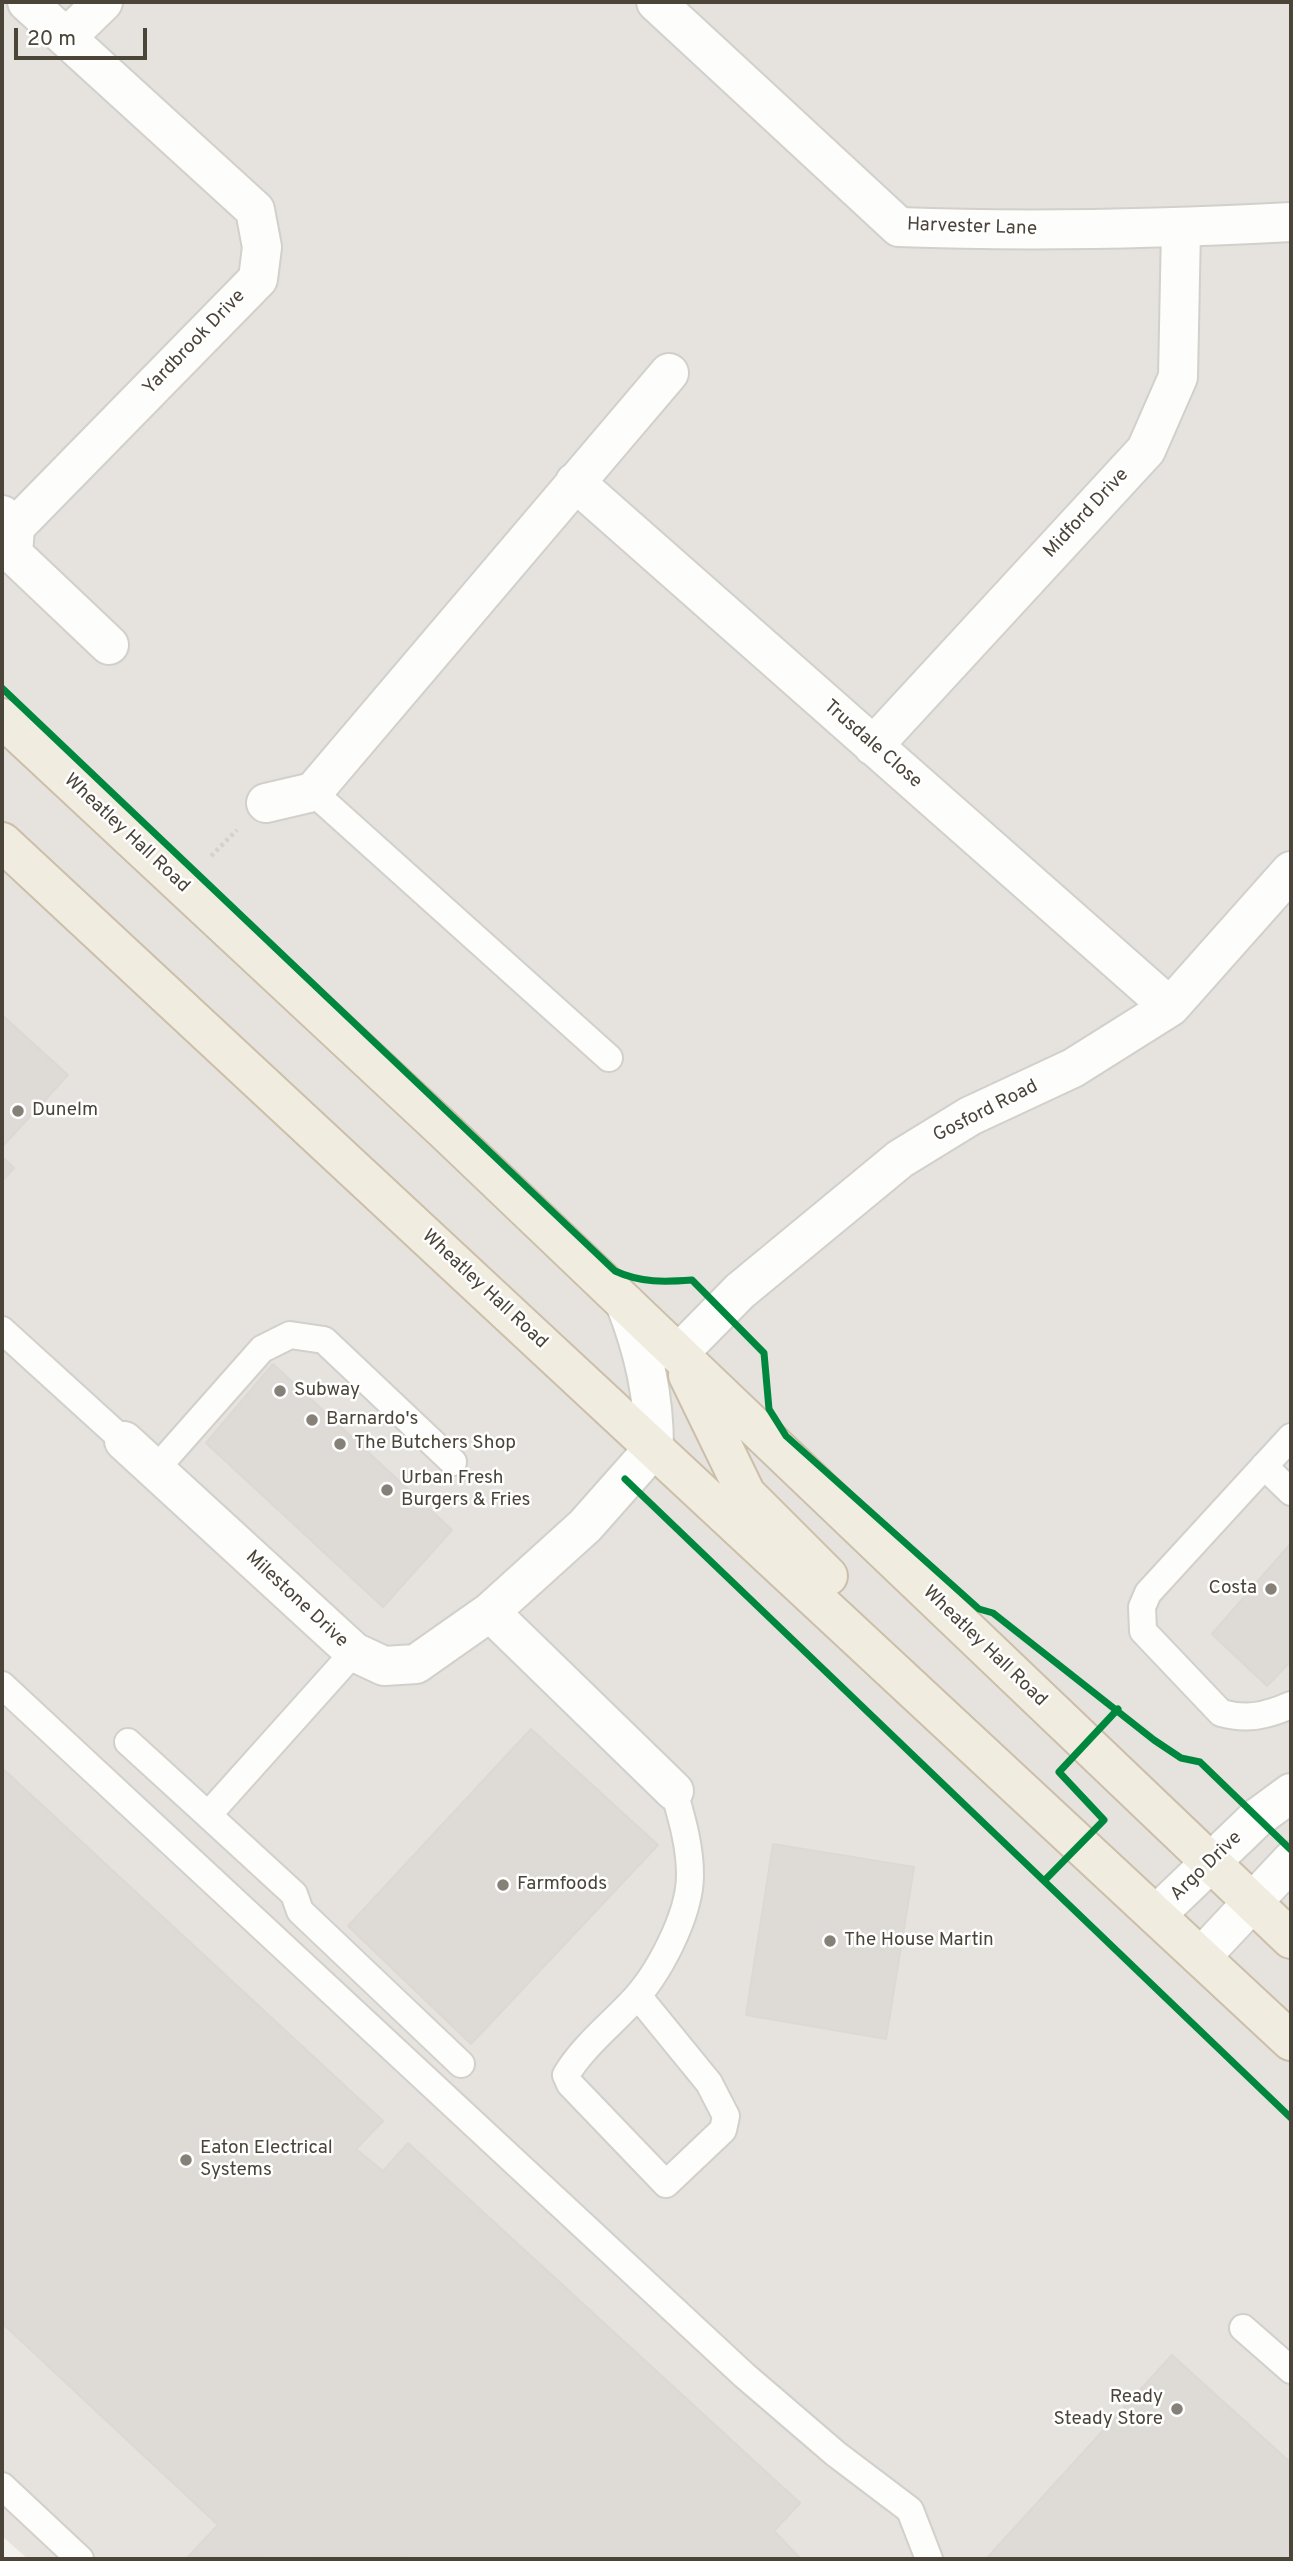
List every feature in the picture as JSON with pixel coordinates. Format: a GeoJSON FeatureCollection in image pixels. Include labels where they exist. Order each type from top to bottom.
{"type":"FeatureCollection","features":[{"type":"Feature","properties":{"kind":"highway","name":"Wheatley Hall Road"},"geometry":{"type":"LineString","coordinates":[[2,718],[625,1303],[1291,1939]]}},
{"type":"Feature","properties":{"kind":"highway","name":"Wheatley Hall Road"},"geometry":{"type":"LineString","coordinates":[[2,842],[1291,2042]]}},
{"type":"Feature","properties":{"kind":"highway","name":"Wheatley Hall Road"},"geometry":{"type":"LineString","coordinates":[[678,1354],[746,1494],[939,1685],[967,1738]]}},
{"type":"Feature","properties":{"kind":"street","name":"Yardbrook Drive"},"geometry":{"type":"LineString","coordinates":[[27,2],[68,36],[256,210],[262,247],[258,279],[8,521],[13,554],[109,645]]}},
{"type":"Feature","properties":{"kind":"street"},"geometry":{"type":"LineString","coordinates":[[68,36],[103,2]]}},
{"type":"Feature","properties":{"kind":"street","name":"Harvester Lane"},"geometry":{"type":"LineString","coordinates":[[656,2],[899,227],[992,231],[1181,228],[1291,222]]}},
{"type":"Feature","properties":{"kind":"street","name":"Midford Drive"},"geometry":{"type":"LineString","coordinates":[[873,746],[1146,450],[1178,377],[1181,228]]}},
{"type":"Feature","properties":{"kind":"street"},"geometry":{"type":"LineString","coordinates":[[266,803],[313,792],[669,373]]}},
{"type":"Feature","properties":{"kind":"street","name":"Trusdale Close"},"geometry":{"type":"LineString","coordinates":[[575,482],[1170,1007]]}},
{"type":"Feature","properties":{"kind":"street","name":"Gosford Road"},"geometry":{"type":"LineString","coordinates":[[678,1354],[740,1291],[900,1159],[970,1116],[1073,1068],[1170,1007],[1291,871]]}},
{"type":"Feature","properties":{"kind":"street"},"geometry":{"type":"LineString","coordinates":[[625,1303],[641,1345],[654,1409],[654,1448]]}},
{"type":"Feature","properties":{"kind":"street","name":"Milestone Drive"},"geometry":{"type":"LineString","coordinates":[[124,1441],[354,1652],[384,1666],[416,1664],[490,1612],[584,1526],[654,1448]]}},
{"type":"Feature","properties":{"kind":"street"},"geometry":{"type":"LineString","coordinates":[[490,1612],[674,1791]]}},
{"type":"Feature","properties":{"kind":"street","name":"Argo Drive"},"geometry":{"type":"LineString","coordinates":[[1156,1916],[1257,1818],[1291,1793]]}},
{"type":"Feature","properties":{"kind":"street"},"geometry":{"type":"LineString","coordinates":[[1201,1957],[1291,1861]]}},
{"type":"Feature","properties":{"kind":"lane"},"geometry":{"type":"LineString","coordinates":[[313,792],[609,1058]]}},
{"type":"Feature","properties":{"kind":"lane"},"geometry":{"type":"LineString","coordinates":[[2,1330],[124,1441]]}},
{"type":"Feature","properties":{"kind":"lane"},"geometry":{"type":"LineString","coordinates":[[155,1470],[262,1349],[290,1335],[324,1340],[453,1462]]}},
{"type":"Feature","properties":{"kind":"lane"},"geometry":{"type":"LineString","coordinates":[[1291,1437],[1148,1592],[1142,1607],[1143,1631],[1221,1713],[1238,1718],[1265,1716],[1291,1705]]}},
{"type":"Feature","properties":{"kind":"lane"},"geometry":{"type":"LineString","coordinates":[[1264,1466],[1291,1492]]}},
{"type":"Feature","properties":{"kind":"lane"},"geometry":{"type":"LineString","coordinates":[[208,1815],[354,1652]]}},
{"type":"Feature","properties":{"kind":"lane"},"geometry":{"type":"LineString","coordinates":[[2,1685],[744,2375],[836,2454],[910,2510],[929,2559]]}},
{"type":"Feature","properties":{"kind":"lane"},"geometry":{"type":"LineString","coordinates":[[128,1742],[294,1894],[300,1911],[461,2064]]}},
{"type":"Feature","properties":{"kind":"lane"},"geometry":{"type":"LineString","coordinates":[[638,1996],[709,2083],[726,2116],[723,2130],[666,2184],[570,2084],[566,2075],[638,1996],[660,1967],[677,1928],[690,1878],[687,1834],[674,1791]]}},
{"type":"Feature","properties":{"kind":"lane"},"geometry":{"type":"LineString","coordinates":[[1244,2328],[1291,2370]]}},
{"type":"Feature","properties":{"kind":"lane"},"geometry":{"type":"LineString","coordinates":[[2,2486],[80,2559]]}},
{"type":"Feature","properties":{"kind":"path"},"geometry":{"type":"LineString","coordinates":[[204,863],[266,803]]}},
{"type":"Feature","properties":{"kind":"shaded area"},"geometry":{"type":"Polygon","coordinates":[[[2,2],[1291,2],[1291,2559],[28,2559],[2,2536],[2,2]]]}},
{"type":"Feature","properties":{"kind":"building","name":"Dunelm"},"geometry":{"type":"Polygon","coordinates":[[[2,1015],[68,1075],[2,1147],[2,1015]]]}},
{"type":"Feature","properties":{"kind":"building","name":"Dunelm"},"geometry":{"type":"Polygon","coordinates":[[[2,1157],[14,1168],[2,1181],[2,1157]]]}},
{"type":"Feature","properties":{"kind":"building"},"geometry":{"type":"Polygon","coordinates":[[[273,1364],[452,1530],[383,1607],[206,1443],[273,1364]]]}},
{"type":"Feature","properties":{"kind":"building","name":"Costa"},"geometry":{"type":"Polygon","coordinates":[[[1291,1543],[1291,1661],[1267,1686],[1212,1634],[1291,1543]]]}},
{"type":"Feature","properties":{"kind":"building","name":"Farmfoods"},"geometry":{"type":"Polygon","coordinates":[[[531,1729],[658,1845],[471,2044],[348,1926],[531,1729]]]}},
{"type":"Feature","properties":{"kind":"building","name":"Eaton Electrical Systems"},"geometry":{"type":"Polygon","coordinates":[[[2,1768],[383,2121],[356,2149],[383,2171],[408,2143],[800,2503],[774,2531],[801,2559],[188,2557],[218,2525],[2,2323],[2,1768]]]}},
{"type":"Feature","properties":{"kind":"building","name":"The House Martin"},"geometry":{"type":"Polygon","coordinates":[[[773,1844],[914,1867],[886,2039],[746,2015],[773,1844]]]}},
{"type":"Feature","properties":{"kind":"building","name":"Ready Steady Store"},"geometry":{"type":"Polygon","coordinates":[[[1172,2355],[1291,2463],[1291,2559],[986,2559],[1172,2355]]]}},
{"type":"Feature","properties":{"kind":"cycle path"},"geometry":{"type":"LineString","coordinates":[[2,688],[615,1271],[644,1280],[692,1280],[764,1353],[769,1409],[786,1436],[979,1609],[993,1613],[1154,1740],[1181,1758],[1200,1762],[1291,1850]]}},
{"type":"Feature","properties":{"kind":"cycle path"},"geometry":{"type":"LineString","coordinates":[[625,1479],[1291,2118]]}},
{"type":"Feature","properties":{"kind":"cycle path"},"geometry":{"type":"LineString","coordinates":[[1044,1881],[1104,1820],[1059,1772],[1118,1709]]}},
{"type":"Feature","properties":{"kind":"place","name":"Dunelm"},"geometry":{"type":"Point","coordinates":[18,1111]}},
{"type":"Feature","properties":{"kind":"place","name":"Subway"},"geometry":{"type":"Point","coordinates":[280,1391]}},
{"type":"Feature","properties":{"kind":"place","name":"Barnardo's"},"geometry":{"type":"Point","coordinates":[312,1420]}},
{"type":"Feature","properties":{"kind":"place","name":"The Butchers Shop"},"geometry":{"type":"Point","coordinates":[340,1444]}},
{"type":"Feature","properties":{"kind":"place","name":"Urban Fresh Burgers & Fries"},"geometry":{"type":"Point","coordinates":[387,1490]}},
{"type":"Feature","properties":{"kind":"place","name":"Costa"},"geometry":{"type":"Point","coordinates":[1271,1589]}},
{"type":"Feature","properties":{"kind":"place","name":"Farmfoods"},"geometry":{"type":"Point","coordinates":[503,1885]}},
{"type":"Feature","properties":{"kind":"place","name":"The House Martin"},"geometry":{"type":"Point","coordinates":[830,1941]}},
{"type":"Feature","properties":{"kind":"place","name":"Eaton Electrical Systems"},"geometry":{"type":"Point","coordinates":[186,2160]}},
{"type":"Feature","properties":{"kind":"place","name":"Ready Steady Store"},"geometry":{"type":"Point","coordinates":[1177,2409]}}]}
